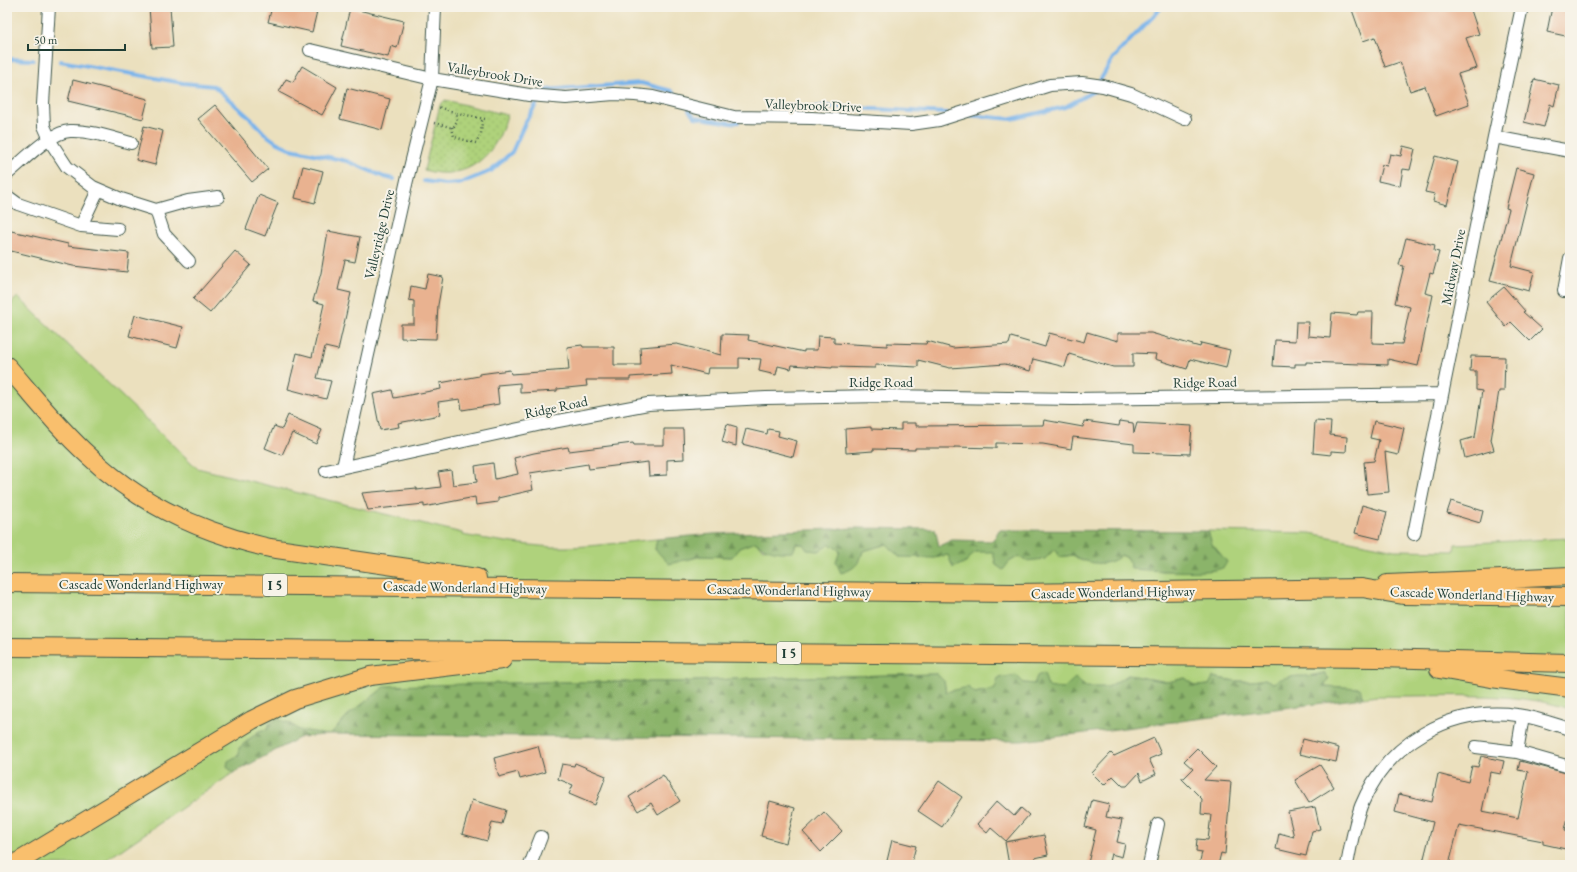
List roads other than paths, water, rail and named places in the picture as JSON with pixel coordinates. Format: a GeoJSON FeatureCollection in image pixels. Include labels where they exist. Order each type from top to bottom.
{"type":"FeatureCollection","features":[{"type":"Feature","properties":{"kind":"highway"},"geometry":{"type":"LineString","coordinates":[[7,366],[71,440],[113,478],[156,506],[208,531],[242,542],[270,548],[544,587]]}},
{"type":"Feature","properties":{"kind":"highway"},"geometry":{"type":"LineString","coordinates":[[1362,588],[1389,583],[1570,576]]}},
{"type":"Feature","properties":{"kind":"highway","name":"Cascade Wonderland Highway"},"geometry":{"type":"LineString","coordinates":[[7,583],[544,587],[1014,593],[1362,588],[1403,595],[1570,597]]}},
{"type":"Feature","properties":{"kind":"highway","name":"I 5"},"geometry":{"type":"LineString","coordinates":[[7,647],[1377,658],[1570,663]]}},
{"type":"Feature","properties":{"kind":"highway"},"geometry":{"type":"LineString","coordinates":[[13,865],[252,720],[295,699],[370,676],[568,652]]}},
{"type":"Feature","properties":{"kind":"highway"},"geometry":{"type":"LineString","coordinates":[[1377,658],[1491,678],[1570,688]]}},
{"type":"Feature","properties":{"kind":"street"},"geometry":{"type":"LineString","coordinates":[[49,7],[42,104],[44,126],[59,157],[67,167],[74,174],[98,190],[156,210],[188,201],[218,197]]}},
{"type":"Feature","properties":{"kind":"street","name":"Valleyridge Drive"},"geometry":{"type":"LineString","coordinates":[[343,467],[407,180],[432,78],[435,7]]}},
{"type":"Feature","properties":{"kind":"street","name":"Midway Drive"},"geometry":{"type":"LineString","coordinates":[[1414,534],[1494,137],[1522,7]]}},
{"type":"Feature","properties":{"kind":"street","name":"Valleybrook Drive"},"geometry":{"type":"LineString","coordinates":[[310,50],[432,78],[549,98],[581,98],[614,94],[653,97],[734,117],[812,118],[904,124],[939,120],[1050,85],[1082,83],[1103,86],[1131,94],[1185,119]]}},
{"type":"Feature","properties":{"kind":"street"},"geometry":{"type":"LineString","coordinates":[[7,174],[50,139],[69,131],[85,132],[131,143]]}},
{"type":"Feature","properties":{"kind":"street"},"geometry":{"type":"LineString","coordinates":[[1494,137],[1570,151]]}},
{"type":"Feature","properties":{"kind":"street"},"geometry":{"type":"LineString","coordinates":[[81,226],[98,190]]}},
{"type":"Feature","properties":{"kind":"street"},"geometry":{"type":"LineString","coordinates":[[7,196],[18,204],[81,226],[118,229]]}},
{"type":"Feature","properties":{"kind":"street"},"geometry":{"type":"LineString","coordinates":[[156,210],[164,234],[189,261]]}},
{"type":"Feature","properties":{"kind":"street"},"geometry":{"type":"LineString","coordinates":[[1564,291],[1570,258]]}},
{"type":"Feature","properties":{"kind":"street","name":"Ridge Road"},"geometry":{"type":"LineString","coordinates":[[326,471],[542,424],[648,404],[766,398],[877,396],[1073,399],[1442,394]]}},
{"type":"Feature","properties":{"kind":"street"},"geometry":{"type":"LineString","coordinates":[[1347,865],[1355,825],[1363,802],[1380,772],[1403,748],[1427,731],[1460,718],[1497,713],[1523,716],[1570,729]]}},
{"type":"Feature","properties":{"kind":"street"},"geometry":{"type":"LineString","coordinates":[[1516,752],[1523,716]]}},
{"type":"Feature","properties":{"kind":"street"},"geometry":{"type":"LineString","coordinates":[[1476,747],[1516,752],[1570,767]]}},
{"type":"Feature","properties":{"kind":"street"},"geometry":{"type":"LineString","coordinates":[[1149,865],[1158,824]]}},
{"type":"Feature","properties":{"kind":"street"},"geometry":{"type":"LineString","coordinates":[[530,865],[541,837]]}},
{"type":"Feature","properties":{"kind":"waterway"},"geometry":{"type":"LineString","coordinates":[[967,115],[1012,119],[1065,107],[1094,91],[1113,58],[1162,7]]}},
{"type":"Feature","properties":{"kind":"waterway"},"geometry":{"type":"LineString","coordinates":[[7,59],[33,60]]}},
{"type":"Feature","properties":{"kind":"waterway"},"geometry":{"type":"LineString","coordinates":[[60,61],[183,83],[214,86],[252,120],[265,134],[276,142],[291,149],[347,161],[384,177],[394,179]]}},
{"type":"Feature","properties":{"kind":"waterway"},"geometry":{"type":"LineString","coordinates":[[424,181],[445,184],[461,183],[491,171],[512,152],[526,121],[545,90],[641,83],[672,91],[680,100]]}},
{"type":"Feature","properties":{"kind":"waterway"},"geometry":{"type":"LineString","coordinates":[[788,113],[822,106],[946,113]]}},
{"type":"Feature","properties":{"kind":"waterway"},"geometry":{"type":"LineString","coordinates":[[689,110],[695,117],[731,123],[738,122]]}}]}
